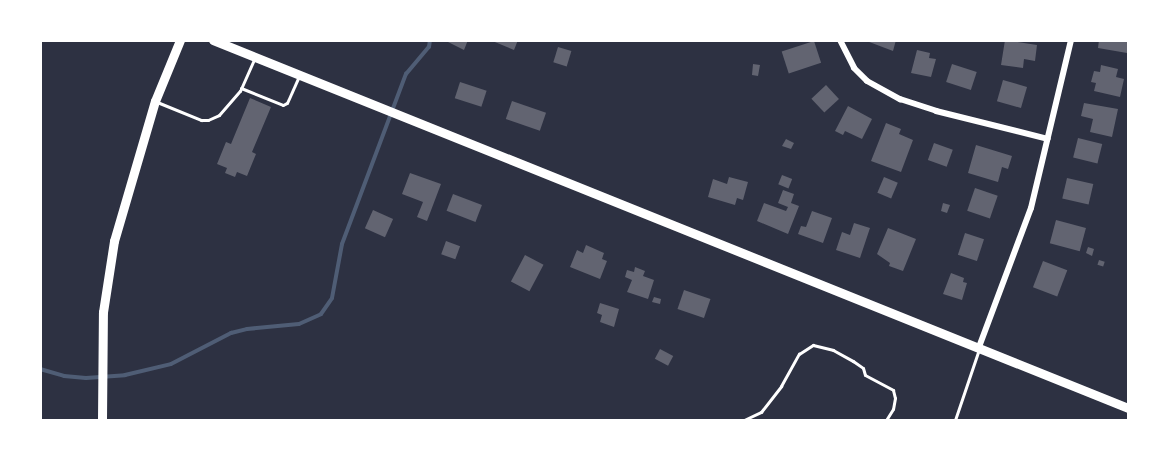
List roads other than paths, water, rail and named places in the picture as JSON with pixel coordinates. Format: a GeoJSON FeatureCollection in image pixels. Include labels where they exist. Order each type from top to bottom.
{"type":"FeatureCollection","features":[{"type":"Feature","properties":{"kind":"main road"},"geometry":{"type":"LineString","coordinates":[[102,420],[102,352],[107,277],[121,211],[155,101],[180,40]]}},
{"type":"Feature","properties":{"kind":"main road"},"geometry":{"type":"LineString","coordinates":[[213,40],[1128,408]]}},
{"type":"Feature","properties":{"kind":"street"},"geometry":{"type":"LineString","coordinates":[[840,40],[844,53],[861,74],[900,99],[936,111],[1048,139]]}},
{"type":"Feature","properties":{"kind":"street"},"geometry":{"type":"LineString","coordinates":[[980,347],[1031,208],[1071,40]]}},
{"type":"Feature","properties":{"kind":"lane"},"geometry":{"type":"LineString","coordinates":[[155,101],[201,120],[208,120],[219,115],[241,88],[255,58]]}},
{"type":"Feature","properties":{"kind":"lane"},"geometry":{"type":"LineString","coordinates":[[241,88],[284,105],[299,76]]}},
{"type":"Feature","properties":{"kind":"lane"},"geometry":{"type":"LineString","coordinates":[[744,420],[761,412],[781,386],[799,354],[813,345],[832,350],[853,361],[863,368],[866,375],[893,390],[895,398],[893,409],[886,420]]}},
{"type":"Feature","properties":{"kind":"lane"},"geometry":{"type":"LineString","coordinates":[[955,420],[980,347]]}},
{"type":"Feature","properties":{"kind":"waterway"},"geometry":{"type":"LineString","coordinates":[[40,369],[64,376],[86,378],[125,375],[171,364],[231,333],[247,329],[299,324],[321,314],[332,298],[342,244],[406,74],[429,47],[430,40]]}}]}
